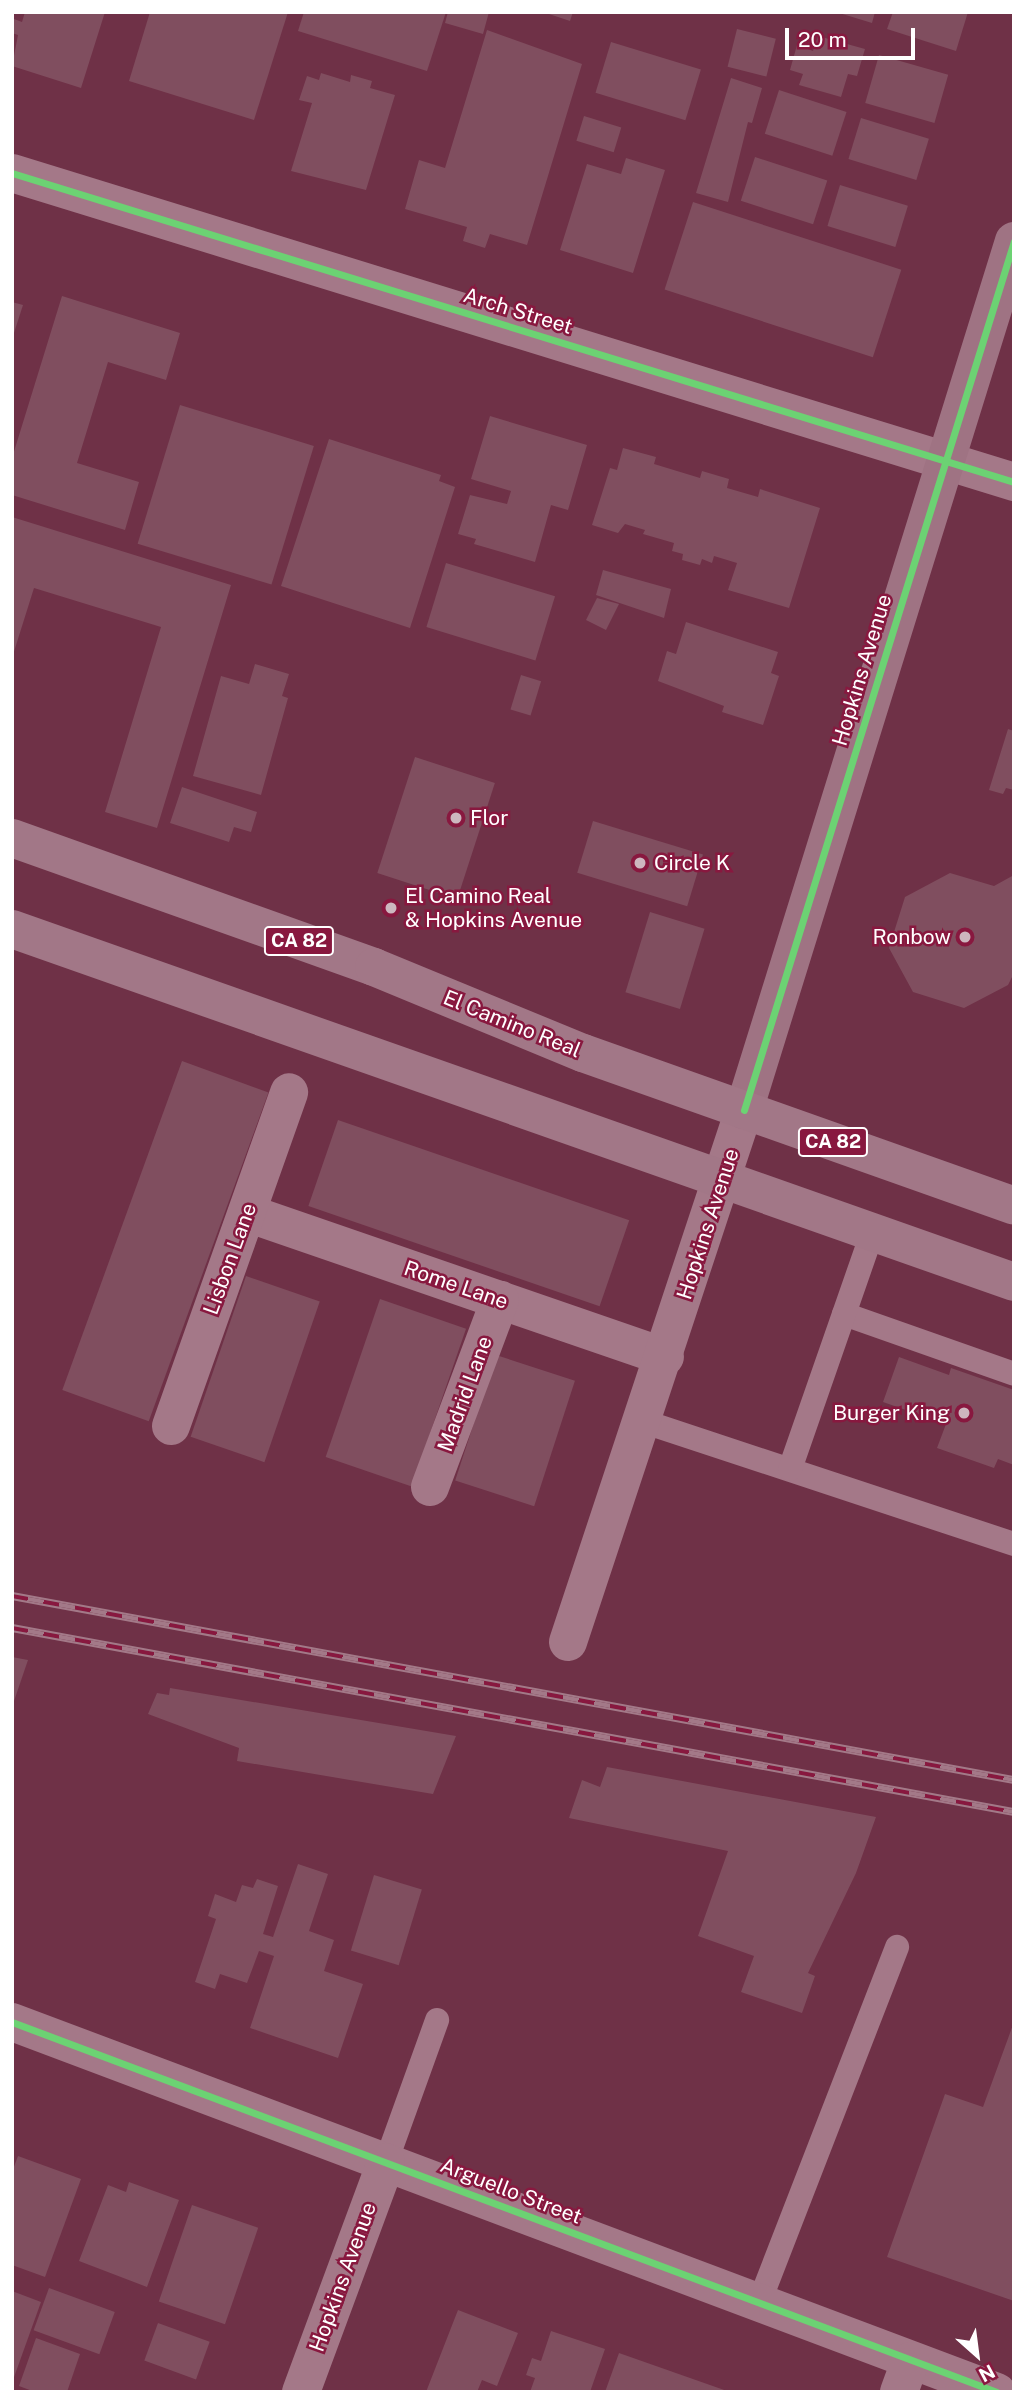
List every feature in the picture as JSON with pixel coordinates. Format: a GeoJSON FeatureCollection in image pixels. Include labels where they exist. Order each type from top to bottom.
{"type":"FeatureCollection","features":[{"type":"Feature","properties":{"kind":"main road","name":"El Camino Real"},"geometry":{"type":"LineString","coordinates":[[12,838],[374,967],[583,1053],[1014,1206]]}},
{"type":"Feature","properties":{"kind":"main road"},"geometry":{"type":"LineString","coordinates":[[12,929],[1014,1282]]}},
{"type":"Feature","properties":{"kind":"street","name":"Arch Street"},"geometry":{"type":"LineString","coordinates":[[12,173],[1014,482]]}},
{"type":"Feature","properties":{"kind":"street","name":"Hopkins Avenue"},"geometry":{"type":"LineString","coordinates":[[568,1642],[645,1422],[1014,241]]}},
{"type":"Feature","properties":{"kind":"street","name":"Lisbon Lane"},"geometry":{"type":"LineString","coordinates":[[171,1426],[289,1092]]}},
{"type":"Feature","properties":{"kind":"street","name":"Rome Lane"},"geometry":{"type":"LineString","coordinates":[[247,1213],[665,1357]]}},
{"type":"Feature","properties":{"kind":"street","name":"Madrid Lane"},"geometry":{"type":"LineString","coordinates":[[430,1488],[500,1300]]}},
{"type":"Feature","properties":{"kind":"street","name":"Arguello Street"},"geometry":{"type":"LineString","coordinates":[[12,2022],[759,2303],[905,2376],[998,2392]]}},
{"type":"Feature","properties":{"kind":"street","name":"Hopkins Avenue"},"geometry":{"type":"LineString","coordinates":[[301,2392],[386,2162]]}},
{"type":"Feature","properties":{"kind":"lane"},"geometry":{"type":"LineString","coordinates":[[790,1469],[872,1233]]}},
{"type":"Feature","properties":{"kind":"lane"},"geometry":{"type":"LineString","coordinates":[[844,1314],[1014,1374]]}},
{"type":"Feature","properties":{"kind":"lane"},"geometry":{"type":"LineString","coordinates":[[645,1422],[1014,1544]]}},
{"type":"Feature","properties":{"kind":"lane"},"geometry":{"type":"LineString","coordinates":[[759,2303],[897,1947]]}},
{"type":"Feature","properties":{"kind":"lane"},"geometry":{"type":"LineString","coordinates":[[386,2162],[436,2020]]}},
{"type":"Feature","properties":{"kind":"building"},"geometry":{"type":"Polygon","coordinates":[[[25,12],[105,12],[81,88],[12,66],[18,35],[12,33],[12,24],[14,19],[22,22],[25,12]]]}},
{"type":"Feature","properties":{"kind":"building"},"geometry":{"type":"Polygon","coordinates":[[[150,12],[288,12],[254,120],[129,81],[150,12]]]}},
{"type":"Feature","properties":{"kind":"building"},"geometry":{"type":"Polygon","coordinates":[[[304,12],[446,12],[427,71],[298,31],[304,12]]]}},
{"type":"Feature","properties":{"kind":"building"},"geometry":{"type":"Polygon","coordinates":[[[448,12],[489,12],[483,34],[445,23],[448,12]]]}},
{"type":"Feature","properties":{"kind":"building"},"geometry":{"type":"Polygon","coordinates":[[[543,12],[573,12],[570,21],[543,12]]]}},
{"type":"Feature","properties":{"kind":"building"},"geometry":{"type":"Polygon","coordinates":[[[836,12],[875,12],[872,23],[836,12]]]}},
{"type":"Feature","properties":{"kind":"building"},"geometry":{"type":"Polygon","coordinates":[[[893,12],[968,12],[956,51],[887,29],[893,12]]]}},
{"type":"Feature","properties":{"kind":"building"},"geometry":{"type":"Polygon","coordinates":[[[737,29],[776,39],[766,77],[728,67],[737,29]]]}},
{"type":"Feature","properties":{"kind":"building"},"geometry":{"type":"Polygon","coordinates":[[[487,30],[582,64],[527,245],[490,234],[485,248],[463,241],[467,227],[405,209],[419,160],[445,168],[487,30]]]}},
{"type":"Feature","properties":{"kind":"building"},"geometry":{"type":"Polygon","coordinates":[[[818,36],[865,49],[857,76],[848,74],[841,97],[799,85],[803,74],[790,70],[797,45],[813,51],[818,36]]]}},
{"type":"Feature","properties":{"kind":"building"},"geometry":{"type":"Polygon","coordinates":[[[611,42],[701,69],[685,120],[596,93],[611,42]]]}},
{"type":"Feature","properties":{"kind":"building"},"geometry":{"type":"Polygon","coordinates":[[[879,55],[948,75],[934,123],[865,103],[879,55]]]}},
{"type":"Feature","properties":{"kind":"building"},"geometry":{"type":"Polygon","coordinates":[[[321,73],[350,82],[351,75],[372,81],[370,88],[395,95],[366,190],[291,171],[312,103],[299,100],[307,76],[319,80],[321,73]]]}},
{"type":"Feature","properties":{"kind":"building"},"geometry":{"type":"Polygon","coordinates":[[[731,78],[762,88],[752,123],[748,122],[728,202],[696,193],[731,78]]]}},
{"type":"Feature","properties":{"kind":"building"},"geometry":{"type":"Polygon","coordinates":[[[779,90],[847,112],[832,156],[765,134],[779,90]]]}},
{"type":"Feature","properties":{"kind":"building"},"geometry":{"type":"Polygon","coordinates":[[[584,116],[621,127],[614,152],[576,141],[584,116]]]}},
{"type":"Feature","properties":{"kind":"building"},"geometry":{"type":"Polygon","coordinates":[[[861,118],[929,139],[916,180],[848,159],[861,118]]]}},
{"type":"Feature","properties":{"kind":"building"},"geometry":{"type":"Polygon","coordinates":[[[755,157],[827,180],[813,224],[741,201],[755,157]]]}},
{"type":"Feature","properties":{"kind":"building"},"geometry":{"type":"Polygon","coordinates":[[[626,158],[665,170],[633,273],[560,250],[587,164],[621,174],[626,158]]]}},
{"type":"Feature","properties":{"kind":"building"},"geometry":{"type":"Polygon","coordinates":[[[840,185],[908,206],[895,247],[827,226],[840,185]]]}},
{"type":"Feature","properties":{"kind":"building"},"geometry":{"type":"Polygon","coordinates":[[[693,202],[901,270],[873,357],[665,289],[693,202]]]}},
{"type":"Feature","properties":{"kind":"building"},"geometry":{"type":"Polygon","coordinates":[[[62,296],[180,333],[166,380],[108,362],[77,463],[139,482],[125,530],[12,495],[12,458],[62,296]]]}},
{"type":"Feature","properties":{"kind":"building"},"geometry":{"type":"Polygon","coordinates":[[[12,302],[23,305],[13,336],[12,336],[12,302]]]}},
{"type":"Feature","properties":{"kind":"building"},"geometry":{"type":"Polygon","coordinates":[[[180,405],[314,446],[271,585],[138,544],[180,405]]]}},
{"type":"Feature","properties":{"kind":"building"},"geometry":{"type":"Polygon","coordinates":[[[490,416],[587,445],[568,510],[551,505],[535,562],[474,544],[476,539],[458,534],[470,495],[507,504],[511,491],[471,479],[490,416]]]}},
{"type":"Feature","properties":{"kind":"building"},"geometry":{"type":"Polygon","coordinates":[[[329,439],[441,475],[439,481],[455,487],[410,628],[281,586],[329,439]]]}},
{"type":"Feature","properties":{"kind":"building"},"geometry":{"type":"Polygon","coordinates":[[[623,448],[656,457],[654,464],[700,478],[702,471],[729,479],[727,488],[758,497],[760,489],[820,508],[789,608],[728,590],[737,563],[714,556],[712,563],[702,559],[700,565],[682,560],[683,554],[672,551],[674,543],[643,534],[645,530],[625,524],[618,533],[592,525],[610,468],[617,470],[623,448]]]}},
{"type":"Feature","properties":{"kind":"building"},"geometry":{"type":"Polygon","coordinates":[[[12,517],[231,585],[157,828],[105,812],[161,627],[34,588],[12,658],[12,517]]]}},
{"type":"Feature","properties":{"kind":"building"},"geometry":{"type":"Polygon","coordinates":[[[446,563],[555,596],[535,660],[426,627],[446,563]]]}},
{"type":"Feature","properties":{"kind":"building"},"geometry":{"type":"Polygon","coordinates":[[[603,570],[671,589],[664,618],[596,595],[603,570]]]}},
{"type":"Feature","properties":{"kind":"building"},"geometry":{"type":"Polygon","coordinates":[[[597,598],[619,604],[606,630],[586,620],[597,598]]]}},
{"type":"Feature","properties":{"kind":"building"},"geometry":{"type":"Polygon","coordinates":[[[686,622],[778,652],[771,673],[779,676],[763,725],[722,712],[724,706],[658,681],[667,651],[676,654],[686,622]]]}},
{"type":"Feature","properties":{"kind":"building"},"geometry":{"type":"Polygon","coordinates":[[[255,664],[289,674],[282,696],[288,698],[261,795],[193,776],[221,676],[249,684],[255,664]]]}},
{"type":"Feature","properties":{"kind":"building"},"geometry":{"type":"Polygon","coordinates":[[[521,675],[541,681],[531,716],[510,709],[521,675]]]}},
{"type":"Feature","properties":{"kind":"building"},"geometry":{"type":"Polygon","coordinates":[[[1008,729],[1014,731],[1014,790],[1006,788],[1003,794],[989,790],[1008,729]]]}},
{"type":"Feature","properties":{"kind":"building"},"geometry":{"type":"Polygon","coordinates":[[[415,757],[495,783],[457,899],[377,873],[415,757]]]}},
{"type":"Feature","properties":{"kind":"building"},"geometry":{"type":"Polygon","coordinates":[[[182,787],[257,812],[251,832],[234,827],[229,842],[170,823],[182,787]]]}},
{"type":"Feature","properties":{"kind":"building","name":"Circle K"},"geometry":{"type":"Polygon","coordinates":[[[593,821],[703,855],[687,906],[577,873],[593,821]]]}},
{"type":"Feature","properties":{"kind":"building"},"geometry":{"type":"Polygon","coordinates":[[[950,873],[994,886],[1014,875],[1014,973],[1008,985],[964,1008],[913,992],[889,948],[905,897],[950,873]]]}},
{"type":"Feature","properties":{"kind":"building"},"geometry":{"type":"Polygon","coordinates":[[[650,912],[705,929],[680,1009],[625,992],[650,912]]]}},
{"type":"Feature","properties":{"kind":"building"},"geometry":{"type":"Polygon","coordinates":[[[182,1061],[268,1092],[149,1421],[62,1390],[182,1061]]]}},
{"type":"Feature","properties":{"kind":"building"},"geometry":{"type":"Polygon","coordinates":[[[338,1120],[629,1220],[600,1306],[308,1206],[338,1120]]]}},
{"type":"Feature","properties":{"kind":"building"},"geometry":{"type":"Polygon","coordinates":[[[246,1276],[320,1301],[264,1462],[191,1437],[246,1276]]]}},
{"type":"Feature","properties":{"kind":"building"},"geometry":{"type":"Polygon","coordinates":[[[380,1299],[466,1329],[412,1487],[326,1457],[380,1299]]]}},
{"type":"Feature","properties":{"kind":"building"},"geometry":{"type":"Polygon","coordinates":[[[496,1355],[575,1381],[534,1506],[455,1481],[496,1355]]]}},
{"type":"Feature","properties":{"kind":"building","name":"Burger King"},"geometry":{"type":"Polygon","coordinates":[[[899,1357],[949,1375],[951,1368],[1014,1390],[1014,1465],[998,1459],[994,1468],[937,1448],[946,1424],[883,1402],[899,1357]]]}},
{"type":"Feature","properties":{"kind":"building"},"geometry":{"type":"Polygon","coordinates":[[[12,1657],[28,1660],[13,1704],[12,1704],[12,1657]]]}},
{"type":"Feature","properties":{"kind":"building"},"geometry":{"type":"Polygon","coordinates":[[[170,1688],[456,1736],[433,1794],[237,1761],[239,1748],[148,1714],[157,1693],[169,1695],[170,1688]]]}},
{"type":"Feature","properties":{"kind":"building"},"geometry":{"type":"Polygon","coordinates":[[[607,1767],[876,1817],[856,1873],[808,1973],[815,1976],[802,2013],[741,1992],[754,1956],[698,1936],[728,1851],[569,1818],[582,1780],[600,1787],[607,1767]]]}},
{"type":"Feature","properties":{"kind":"building"},"geometry":{"type":"Polygon","coordinates":[[[298,1864],[328,1874],[309,1931],[334,1940],[324,1971],[363,1984],[338,2058],[250,2028],[274,1956],[259,1951],[247,1983],[220,1974],[215,1989],[195,1982],[216,1919],[208,1916],[215,1894],[236,1902],[242,1885],[253,1888],[257,1879],[278,1886],[263,1934],[273,1937],[298,1864]]]}},
{"type":"Feature","properties":{"kind":"building"},"geometry":{"type":"Polygon","coordinates":[[[374,1875],[422,1890],[399,1965],[351,1951],[374,1875]]]}},
{"type":"Feature","properties":{"kind":"building"},"geometry":{"type":"Polygon","coordinates":[[[1014,2022],[1014,2301],[887,2257],[945,2094],[983,2107],[1014,2022]]]}},
{"type":"Feature","properties":{"kind":"building"},"geometry":{"type":"Polygon","coordinates":[[[18,2156],[81,2179],[45,2277],[12,2265],[12,2172],[18,2156]]]}},
{"type":"Feature","properties":{"kind":"building"},"geometry":{"type":"Polygon","coordinates":[[[129,2182],[179,2200],[147,2287],[79,2261],[108,2185],[126,2192],[129,2182]]]}},
{"type":"Feature","properties":{"kind":"building"},"geometry":{"type":"Polygon","coordinates":[[[192,2205],[258,2228],[225,2324],[159,2301],[192,2205]]]}},
{"type":"Feature","properties":{"kind":"building"},"geometry":{"type":"Polygon","coordinates":[[[49,2288],[115,2312],[99,2354],[34,2330],[49,2288]]]}},
{"type":"Feature","properties":{"kind":"building"},"geometry":{"type":"Polygon","coordinates":[[[12,2291],[41,2302],[13,2380],[12,2380],[12,2291]]]}},
{"type":"Feature","properties":{"kind":"building"},"geometry":{"type":"Polygon","coordinates":[[[458,2310],[518,2333],[497,2386],[482,2380],[477,2392],[426,2392],[458,2310]]]}},
{"type":"Feature","properties":{"kind":"building"},"geometry":{"type":"Polygon","coordinates":[[[158,2323],[210,2342],[196,2379],[144,2361],[158,2323]]]}},
{"type":"Feature","properties":{"kind":"building"},"geometry":{"type":"Polygon","coordinates":[[[551,2331],[605,2349],[590,2392],[530,2392],[535,2378],[526,2375],[532,2358],[541,2361],[551,2331]]]}},
{"type":"Feature","properties":{"kind":"building"},"geometry":{"type":"Polygon","coordinates":[[[36,2338],[80,2354],[67,2392],[35,2392],[19,2386],[36,2338]]]}},
{"type":"Feature","properties":{"kind":"building"},"geometry":{"type":"Polygon","coordinates":[[[619,2353],[727,2391],[727,2392],[605,2392],[619,2353]]]}},
{"type":"Feature","properties":{"kind":"railway"},"geometry":{"type":"LineString","coordinates":[[12,1596],[1014,1780]]}},
{"type":"Feature","properties":{"kind":"railway"},"geometry":{"type":"LineString","coordinates":[[12,1628],[1014,1812]]}},
{"type":"Feature","properties":{"kind":"cycle path"},"geometry":{"type":"LineString","coordinates":[[12,173],[1014,482]]}},
{"type":"Feature","properties":{"kind":"cycle path"},"geometry":{"type":"LineString","coordinates":[[744,1110],[1014,241]]}},
{"type":"Feature","properties":{"kind":"cycle path"},"geometry":{"type":"LineString","coordinates":[[12,2022],[997,2392]]}},
{"type":"Feature","properties":{"kind":"place","name":"Flor"},"geometry":{"type":"Point","coordinates":[456,818]}},
{"type":"Feature","properties":{"kind":"place","name":"Circle K"},"geometry":{"type":"Point","coordinates":[640,863]}},
{"type":"Feature","properties":{"kind":"place","name":"El Camino Real & Hopkins Avenue"},"geometry":{"type":"Point","coordinates":[391,908]}},
{"type":"Feature","properties":{"kind":"place","name":"Ronbow"},"geometry":{"type":"Point","coordinates":[965,937]}},
{"type":"Feature","properties":{"kind":"place","name":"Burger King"},"geometry":{"type":"Point","coordinates":[964,1413]}}]}
